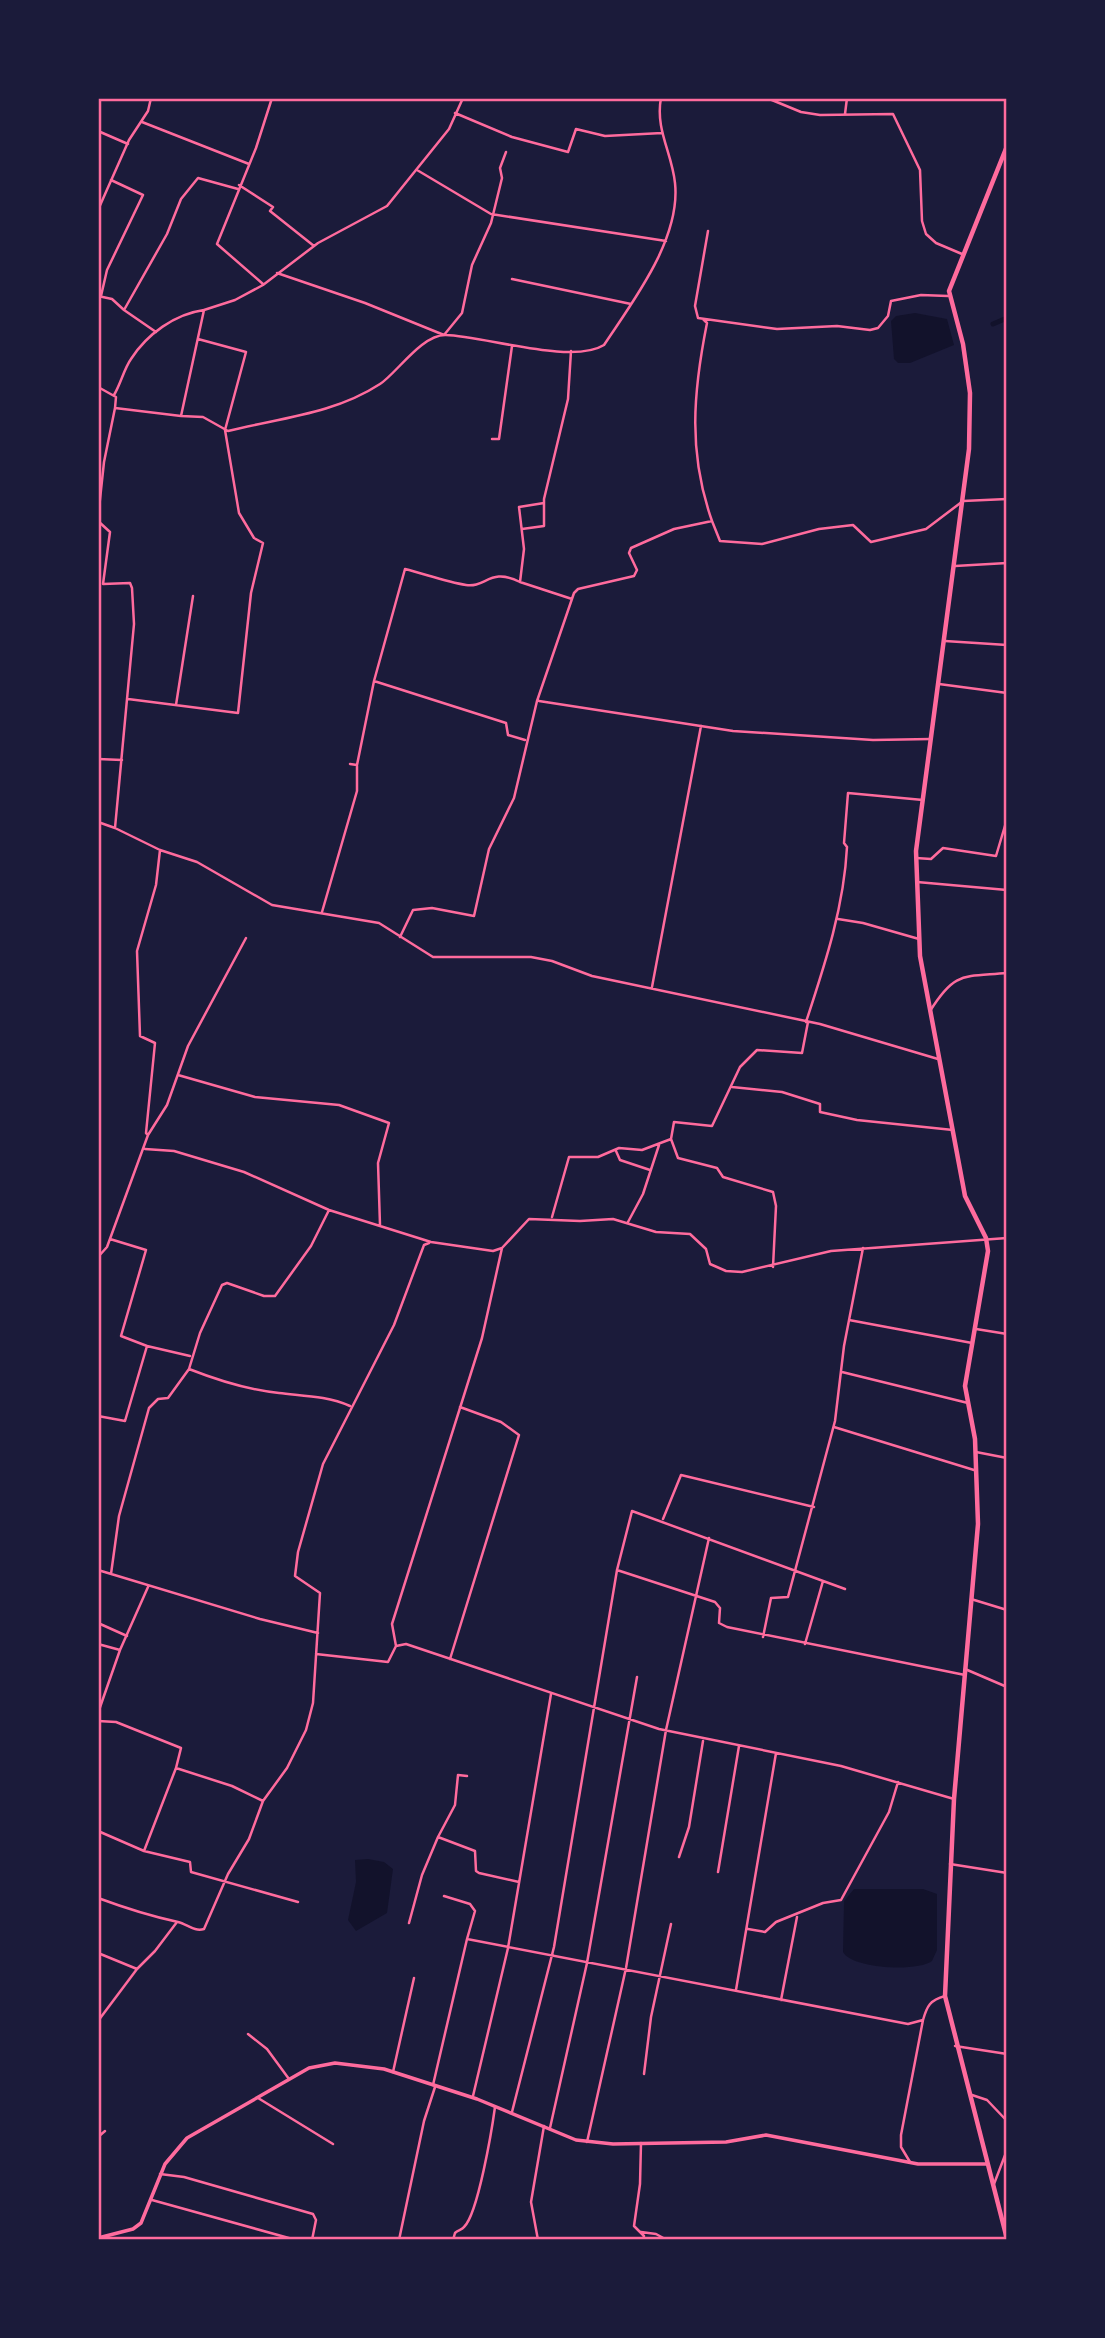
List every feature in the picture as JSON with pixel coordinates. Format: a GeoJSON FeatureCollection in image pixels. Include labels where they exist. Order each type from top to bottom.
{"type":"FeatureCollection","features":[{"type":"Feature","properties":{"kind":"main road"},"geometry":{"type":"LineString","coordinates":[[1007,146],[962,254],[949,296],[963,344],[970,393],[969,449],[916,858],[919,939],[930,1011],[965,1196],[986,1238],[988,1251],[965,1386],[976,1452],[978,1524],[954,1799],[945,1996],[955,2046],[1007,2239]]}},
{"type":"Feature","properties":{"kind":"street"},"geometry":{"type":"LineString","coordinates":[[98,210],[128,144],[142,122],[150,98]]}},
{"type":"Feature","properties":{"kind":"street"},"geometry":{"type":"LineString","coordinates":[[263,285],[218,244],[272,98]]}},
{"type":"Feature","properties":{"kind":"street"},"geometry":{"type":"LineString","coordinates":[[115,828],[132,646],[132,588],[130,583],[103,584],[110,532],[98,520],[104,462],[115,408],[114,395],[126,376],[128,363],[156,332],[181,316],[235,300],[263,285],[314,246],[387,206],[449,129],[463,98]]}},
{"type":"Feature","properties":{"kind":"street"},"geometry":{"type":"LineString","coordinates":[[277,273],[365,303],[444,335],[512,346],[571,351],[595,350],[604,345],[631,304],[666,240],[676,184],[658,115],[661,98]]}},
{"type":"Feature","properties":{"kind":"street"},"geometry":{"type":"LineString","coordinates":[[767,98],[801,112],[889,112],[896,117],[920,170],[922,221],[926,234],[936,243],[962,254]]}},
{"type":"Feature","properties":{"kind":"street"},"geometry":{"type":"LineString","coordinates":[[845,114],[846,98]]}},
{"type":"Feature","properties":{"kind":"street"},"geometry":{"type":"LineString","coordinates":[[455,113],[512,137],[568,152],[576,129],[605,136],[662,133]]}},
{"type":"Feature","properties":{"kind":"street"},"geometry":{"type":"LineString","coordinates":[[142,122],[249,164]]}},
{"type":"Feature","properties":{"kind":"street"},"geometry":{"type":"LineString","coordinates":[[98,131],[128,144]]}},
{"type":"Feature","properties":{"kind":"street"},"geometry":{"type":"LineString","coordinates":[[115,408],[203,417],[225,430],[336,408],[383,382],[410,353],[444,335],[462,313],[472,265],[493,214],[502,178],[500,169],[506,152]]}},
{"type":"Feature","properties":{"kind":"street"},"geometry":{"type":"LineString","coordinates":[[417,170],[493,214],[666,240]]}},
{"type":"Feature","properties":{"kind":"street"},"geometry":{"type":"LineString","coordinates":[[124,310],[194,180],[198,178],[238,187],[273,206],[270,211],[314,246]]}},
{"type":"Feature","properties":{"kind":"street"},"geometry":{"type":"LineString","coordinates":[[111,180],[143,195],[107,270],[99,296],[112,299],[156,332]]}},
{"type":"Feature","properties":{"kind":"street"},"geometry":{"type":"LineString","coordinates":[[708,231],[695,317],[777,329],[837,326],[870,330],[878,328],[888,316],[891,301],[928,295],[949,296]]}},
{"type":"Feature","properties":{"kind":"street"},"geometry":{"type":"LineString","coordinates":[[512,279],[631,304]]}},
{"type":"Feature","properties":{"kind":"street"},"geometry":{"type":"LineString","coordinates":[[181,416],[205,310]]}},
{"type":"Feature","properties":{"kind":"street"},"geometry":{"type":"LineString","coordinates":[[703,319],[707,323],[693,414],[702,485],[720,541],[762,544],[819,529],[853,525],[871,542],[926,528],[963,501],[1007,499]]}},
{"type":"Feature","properties":{"kind":"street"},"geometry":{"type":"LineString","coordinates":[[128,699],[238,713],[251,593],[263,543],[254,538],[239,513],[225,430],[246,352],[198,339]]}},
{"type":"Feature","properties":{"kind":"street"},"geometry":{"type":"LineString","coordinates":[[492,439],[499,439],[512,346]]}},
{"type":"Feature","properties":{"kind":"street"},"geometry":{"type":"LineString","coordinates":[[522,528],[544,526],[544,503],[568,400],[571,351]]}},
{"type":"Feature","properties":{"kind":"street"},"geometry":{"type":"LineString","coordinates":[[98,387],[114,395]]}},
{"type":"Feature","properties":{"kind":"street"},"geometry":{"type":"LineString","coordinates":[[520,582],[524,569],[519,507],[544,503]]}},
{"type":"Feature","properties":{"kind":"street"},"geometry":{"type":"LineString","coordinates":[[400,937],[414,910],[432,908],[474,916],[489,849],[514,797],[537,701],[572,599],[578,589],[634,576],[637,570],[629,553],[636,544],[674,529],[712,521]]}},
{"type":"Feature","properties":{"kind":"street"},"geometry":{"type":"LineString","coordinates":[[955,566],[1007,563]]}},
{"type":"Feature","properties":{"kind":"street"},"geometry":{"type":"LineString","coordinates":[[322,912],[357,791],[357,765],[374,681],[405,569],[469,586],[491,577],[507,576],[572,599]]}},
{"type":"Feature","properties":{"kind":"street"},"geometry":{"type":"LineString","coordinates":[[176,705],[193,596]]}},
{"type":"Feature","properties":{"kind":"street"},"geometry":{"type":"LineString","coordinates":[[944,641],[1007,645]]}},
{"type":"Feature","properties":{"kind":"street"},"geometry":{"type":"LineString","coordinates":[[374,681],[506,723],[508,735],[526,740]]}},
{"type":"Feature","properties":{"kind":"street"},"geometry":{"type":"LineString","coordinates":[[939,684],[1007,694]]}},
{"type":"Feature","properties":{"kind":"street"},"geometry":{"type":"LineString","coordinates":[[537,701],[543,699],[701,726],[822,738],[931,739]]}},
{"type":"Feature","properties":{"kind":"street"},"geometry":{"type":"LineString","coordinates":[[651,988],[701,726]]}},
{"type":"Feature","properties":{"kind":"street"},"geometry":{"type":"LineString","coordinates":[[98,759],[122,760]]}},
{"type":"Feature","properties":{"kind":"street"},"geometry":{"type":"LineString","coordinates":[[350,764],[357,765]]}},
{"type":"Feature","properties":{"kind":"street"},"geometry":{"type":"LineString","coordinates":[[773,1267],[776,1206],[774,1192],[723,1177],[718,1168],[682,1160],[676,1155],[671,1139],[674,1122],[712,1126],[740,1067],[757,1051],[803,1053],[807,1022],[838,919],[845,883],[847,847],[844,843],[848,793],[923,800]]}},
{"type":"Feature","properties":{"kind":"street"},"geometry":{"type":"LineString","coordinates":[[916,858],[931,859],[943,848],[996,856],[1007,819]]}},
{"type":"Feature","properties":{"kind":"street"},"geometry":{"type":"LineString","coordinates":[[98,822],[160,850],[197,862],[272,905],[379,923],[433,957],[531,957],[592,976],[807,1022],[940,1059]]}},
{"type":"Feature","properties":{"kind":"street"},"geometry":{"type":"LineString","coordinates":[[148,1135],[146,1133],[155,1043],[140,1036],[137,951],[156,885],[160,850]]}},
{"type":"Feature","properties":{"kind":"street"},"geometry":{"type":"LineString","coordinates":[[917,882],[1007,890]]}},
{"type":"Feature","properties":{"kind":"street"},"geometry":{"type":"LineString","coordinates":[[838,919],[919,939]]}},
{"type":"Feature","properties":{"kind":"street"},"geometry":{"type":"LineString","coordinates":[[98,1257],[110,1239],[148,1135],[167,1105],[188,1046],[246,938]]}},
{"type":"Feature","properties":{"kind":"street"},"geometry":{"type":"LineString","coordinates":[[930,1011],[949,985],[959,977],[1007,973]]}},
{"type":"Feature","properties":{"kind":"street"},"geometry":{"type":"LineString","coordinates":[[178,1075],[255,1097],[339,1105],[389,1123],[378,1163],[377,1180],[382,1207],[380,1226]]}},
{"type":"Feature","properties":{"kind":"street"},"geometry":{"type":"LineString","coordinates":[[732,1087],[782,1092],[819,1103],[820,1112],[857,1120],[953,1130]]}},
{"type":"Feature","properties":{"kind":"street"},"geometry":{"type":"LineString","coordinates":[[551,1219],[569,1157],[598,1157],[616,1149],[642,1150],[671,1139]]}},
{"type":"Feature","properties":{"kind":"street"},"geometry":{"type":"LineString","coordinates":[[628,1222],[639,1204],[660,1144]]}},
{"type":"Feature","properties":{"kind":"street"},"geometry":{"type":"LineString","coordinates":[[145,1149],[174,1151],[244,1171],[329,1210],[431,1242],[493,1251],[502,1248],[529,1219],[613,1219],[656,1232],[693,1236],[706,1249],[710,1264],[726,1271],[773,1267],[831,1251],[1007,1238]]}},
{"type":"Feature","properties":{"kind":"street"},"geometry":{"type":"LineString","coordinates":[[616,1149],[620,1160],[650,1170]]}},
{"type":"Feature","properties":{"kind":"street"},"geometry":{"type":"LineString","coordinates":[[111,1574],[119,1516],[149,1408],[158,1399],[168,1398],[189,1369],[190,1356],[222,1285],[227,1283],[264,1296],[275,1296],[311,1247],[329,1210]]}},
{"type":"Feature","properties":{"kind":"street"},"geometry":{"type":"LineString","coordinates":[[110,1239],[146,1250],[121,1336],[147,1346],[190,1356]]}},
{"type":"Feature","properties":{"kind":"street"},"geometry":{"type":"LineString","coordinates":[[98,1898],[163,1921],[177,1922],[198,1930],[204,1929],[224,1883],[249,1839],[263,1801],[287,1768],[306,1730],[313,1703],[320,1593],[298,1578],[294,1572],[323,1464],[394,1325],[424,1245],[431,1242]]}},
{"type":"Feature","properties":{"kind":"street"},"geometry":{"type":"LineString","coordinates":[[316,1654],[388,1662],[396,1646],[392,1624],[486,1325],[502,1248]]}},
{"type":"Feature","properties":{"kind":"street"},"geometry":{"type":"LineString","coordinates":[[763,1637],[771,1598],[788,1597],[814,1507],[834,1427],[849,1320],[863,1248]]}},
{"type":"Feature","properties":{"kind":"street"},"geometry":{"type":"LineString","coordinates":[[849,1320],[972,1343]]}},
{"type":"Feature","properties":{"kind":"street"},"geometry":{"type":"LineString","coordinates":[[974,1329],[1007,1334]]}},
{"type":"Feature","properties":{"kind":"street"},"geometry":{"type":"LineString","coordinates":[[98,1416],[125,1422],[147,1346]]}},
{"type":"Feature","properties":{"kind":"street"},"geometry":{"type":"LineString","coordinates":[[189,1369],[213,1378],[277,1393],[317,1396],[351,1406]]}},
{"type":"Feature","properties":{"kind":"street"},"geometry":{"type":"LineString","coordinates":[[842,1372],[968,1403]]}},
{"type":"Feature","properties":{"kind":"street"},"geometry":{"type":"LineString","coordinates":[[450,1659],[519,1434],[501,1422],[460,1407]]}},
{"type":"Feature","properties":{"kind":"street"},"geometry":{"type":"LineString","coordinates":[[834,1427],[977,1471]]}},
{"type":"Feature","properties":{"kind":"street"},"geometry":{"type":"LineString","coordinates":[[976,1452],[1007,1458]]}},
{"type":"Feature","properties":{"kind":"street"},"geometry":{"type":"LineString","coordinates":[[662,1520],[681,1475],[814,1507]]}},
{"type":"Feature","properties":{"kind":"street"},"geometry":{"type":"LineString","coordinates":[[512,2112],[552,1955],[617,1570],[632,1511],[845,1589]]}},
{"type":"Feature","properties":{"kind":"street"},"geometry":{"type":"LineString","coordinates":[[587,2142],[626,1968],[666,1730],[709,1537]]}},
{"type":"Feature","properties":{"kind":"street"},"geometry":{"type":"LineString","coordinates":[[98,1570],[318,1633]]}},
{"type":"Feature","properties":{"kind":"street"},"geometry":{"type":"LineString","coordinates":[[617,1570],[718,1604],[718,1620],[723,1626],[763,1637],[965,1672],[1007,1687]]}},
{"type":"Feature","properties":{"kind":"street"},"geometry":{"type":"LineString","coordinates":[[805,1644],[823,1581]]}},
{"type":"Feature","properties":{"kind":"street"},"geometry":{"type":"LineString","coordinates":[[98,1713],[120,1650],[149,1585]]}},
{"type":"Feature","properties":{"kind":"street"},"geometry":{"type":"LineString","coordinates":[[971,1599],[1007,1610]]}},
{"type":"Feature","properties":{"kind":"street"},"geometry":{"type":"LineString","coordinates":[[98,1623],[127,1636]]}},
{"type":"Feature","properties":{"kind":"street"},"geometry":{"type":"LineString","coordinates":[[98,1644],[120,1650]]}},
{"type":"Feature","properties":{"kind":"street"},"geometry":{"type":"LineString","coordinates":[[396,1646],[405,1644],[666,1730],[898,1782],[954,1799]]}},
{"type":"Feature","properties":{"kind":"street"},"geometry":{"type":"LineString","coordinates":[[550,2128],[587,1963],[627,1719],[637,1677]]}},
{"type":"Feature","properties":{"kind":"street"},"geometry":{"type":"LineString","coordinates":[[473,2097],[508,1948],[551,1694]]}},
{"type":"Feature","properties":{"kind":"street"},"geometry":{"type":"LineString","coordinates":[[98,1721],[116,1722],[181,1748],[144,1852]]}},
{"type":"Feature","properties":{"kind":"street"},"geometry":{"type":"LineString","coordinates":[[679,1857],[688,1827],[703,1740]]}},
{"type":"Feature","properties":{"kind":"street"},"geometry":{"type":"LineString","coordinates":[[718,1872],[739,1746]]}},
{"type":"Feature","properties":{"kind":"street"},"geometry":{"type":"LineString","coordinates":[[736,1990],[776,1753]]}},
{"type":"Feature","properties":{"kind":"street"},"geometry":{"type":"LineString","coordinates":[[176,1768],[232,1786],[263,1801]]}},
{"type":"Feature","properties":{"kind":"street"},"geometry":{"type":"LineString","coordinates":[[409,1923],[422,1875],[455,1805],[458,1775],[467,1776]]}},
{"type":"Feature","properties":{"kind":"street"},"geometry":{"type":"LineString","coordinates":[[748,1929],[765,1932],[776,1922],[823,1903],[841,1900],[889,1812],[898,1782]]}},
{"type":"Feature","properties":{"kind":"street"},"geometry":{"type":"LineString","coordinates":[[98,1831],[144,1852],[190,1862],[191,1872],[298,1902]]}},
{"type":"Feature","properties":{"kind":"street"},"geometry":{"type":"LineString","coordinates":[[438,1838],[475,1851],[476,1871],[479,1873],[519,1882]]}},
{"type":"Feature","properties":{"kind":"street"},"geometry":{"type":"LineString","coordinates":[[950,1864],[1007,1873]]}},
{"type":"Feature","properties":{"kind":"street"},"geometry":{"type":"LineString","coordinates":[[400,2240],[424,2121],[475,1910],[470,1904],[444,1896]]}},
{"type":"Feature","properties":{"kind":"street"},"geometry":{"type":"LineString","coordinates":[[781,2000],[798,1915]]}},
{"type":"Feature","properties":{"kind":"street"},"geometry":{"type":"LineString","coordinates":[[98,2021],[177,1922]]}},
{"type":"Feature","properties":{"kind":"street"},"geometry":{"type":"LineString","coordinates":[[644,2074],[659,1974],[671,1924]]}},
{"type":"Feature","properties":{"kind":"street"},"geometry":{"type":"LineString","coordinates":[[467,1939],[908,2024],[923,2020]]}},
{"type":"Feature","properties":{"kind":"street"},"geometry":{"type":"LineString","coordinates":[[98,1953],[137,1969]]}},
{"type":"Feature","properties":{"kind":"street"},"geometry":{"type":"LineString","coordinates":[[393,2071],[414,1978]]}},
{"type":"Feature","properties":{"kind":"street"},"geometry":{"type":"LineString","coordinates":[[910,2163],[901,2147],[901,2134],[923,2020],[927,2006],[935,1998],[945,1996]]}},
{"type":"Feature","properties":{"kind":"street"},"geometry":{"type":"LineString","coordinates":[[248,2034],[267,2049],[289,2079]]}},
{"type":"Feature","properties":{"kind":"street"},"geometry":{"type":"LineString","coordinates":[[955,2046],[1007,2054]]}},
{"type":"Feature","properties":{"kind":"street"},"geometry":{"type":"LineString","coordinates":[[98,2238],[133,2229],[141,2223],[160,2174],[175,2150],[187,2138],[309,2068],[335,2063],[357,2063],[393,2071],[495,2105],[587,2142],[726,2142],[778,2136],[910,2163],[987,2164]]}},
{"type":"Feature","properties":{"kind":"street"},"geometry":{"type":"LineString","coordinates":[[969,2094],[987,2100],[1007,2121]]}},
{"type":"Feature","properties":{"kind":"street"},"geometry":{"type":"LineString","coordinates":[[257,2098],[333,2144]]}},
{"type":"Feature","properties":{"kind":"street"},"geometry":{"type":"LineString","coordinates":[[453,2240],[455,2233],[463,2229],[469,2219],[475,2200],[495,2105]]}},
{"type":"Feature","properties":{"kind":"street"},"geometry":{"type":"LineString","coordinates":[[538,2240],[531,2202],[544,2126]]}},
{"type":"Feature","properties":{"kind":"street"},"geometry":{"type":"LineString","coordinates":[[98,2137],[105,2131]]}},
{"type":"Feature","properties":{"kind":"street"},"geometry":{"type":"LineString","coordinates":[[641,2143],[640,2184],[634,2226],[641,2232],[668,2239]]}},
{"type":"Feature","properties":{"kind":"street"},"geometry":{"type":"LineString","coordinates":[[993,2187],[1007,2150]]}},
{"type":"Feature","properties":{"kind":"street"},"geometry":{"type":"LineString","coordinates":[[160,2174],[184,2177],[313,2214],[316,2220],[312,2240]]}},
{"type":"Feature","properties":{"kind":"street"},"geometry":{"type":"LineString","coordinates":[[152,2200],[296,2240]]}},
{"type":"Feature","properties":{"kind":"street"},"geometry":{"type":"LineString","coordinates":[[641,2232],[643,2240]]}},
{"type":"Feature","properties":{"kind":"street"},"geometry":{"type":"LineString","coordinates":[[110,2240],[111,2234]]}},
{"type":"Feature","properties":{"kind":"shaded area"},"geometry":{"type":"Polygon","coordinates":[[[915,313],[947,319],[954,345],[910,363],[898,363],[894,359],[891,321],[896,316],[915,313]]]}},
{"type":"Feature","properties":{"kind":"shaded area"},"geometry":{"type":"Polygon","coordinates":[[[355,1860],[384,1862],[393,1869],[387,1913],[356,1931],[348,1920],[356,1882],[355,1860]]]}},
{"type":"Feature","properties":{"kind":"shaded area"},"geometry":{"type":"Polygon","coordinates":[[[854,1889],[923,1889],[937,1894],[937,1950],[932,1961],[913,1967],[886,1967],[849,1958],[843,1952],[844,1901],[854,1889]]]}},
{"type":"Feature","properties":{"kind":"waterway"},"geometry":{"type":"LineString","coordinates":[[993,324],[1007,318]]}}]}
